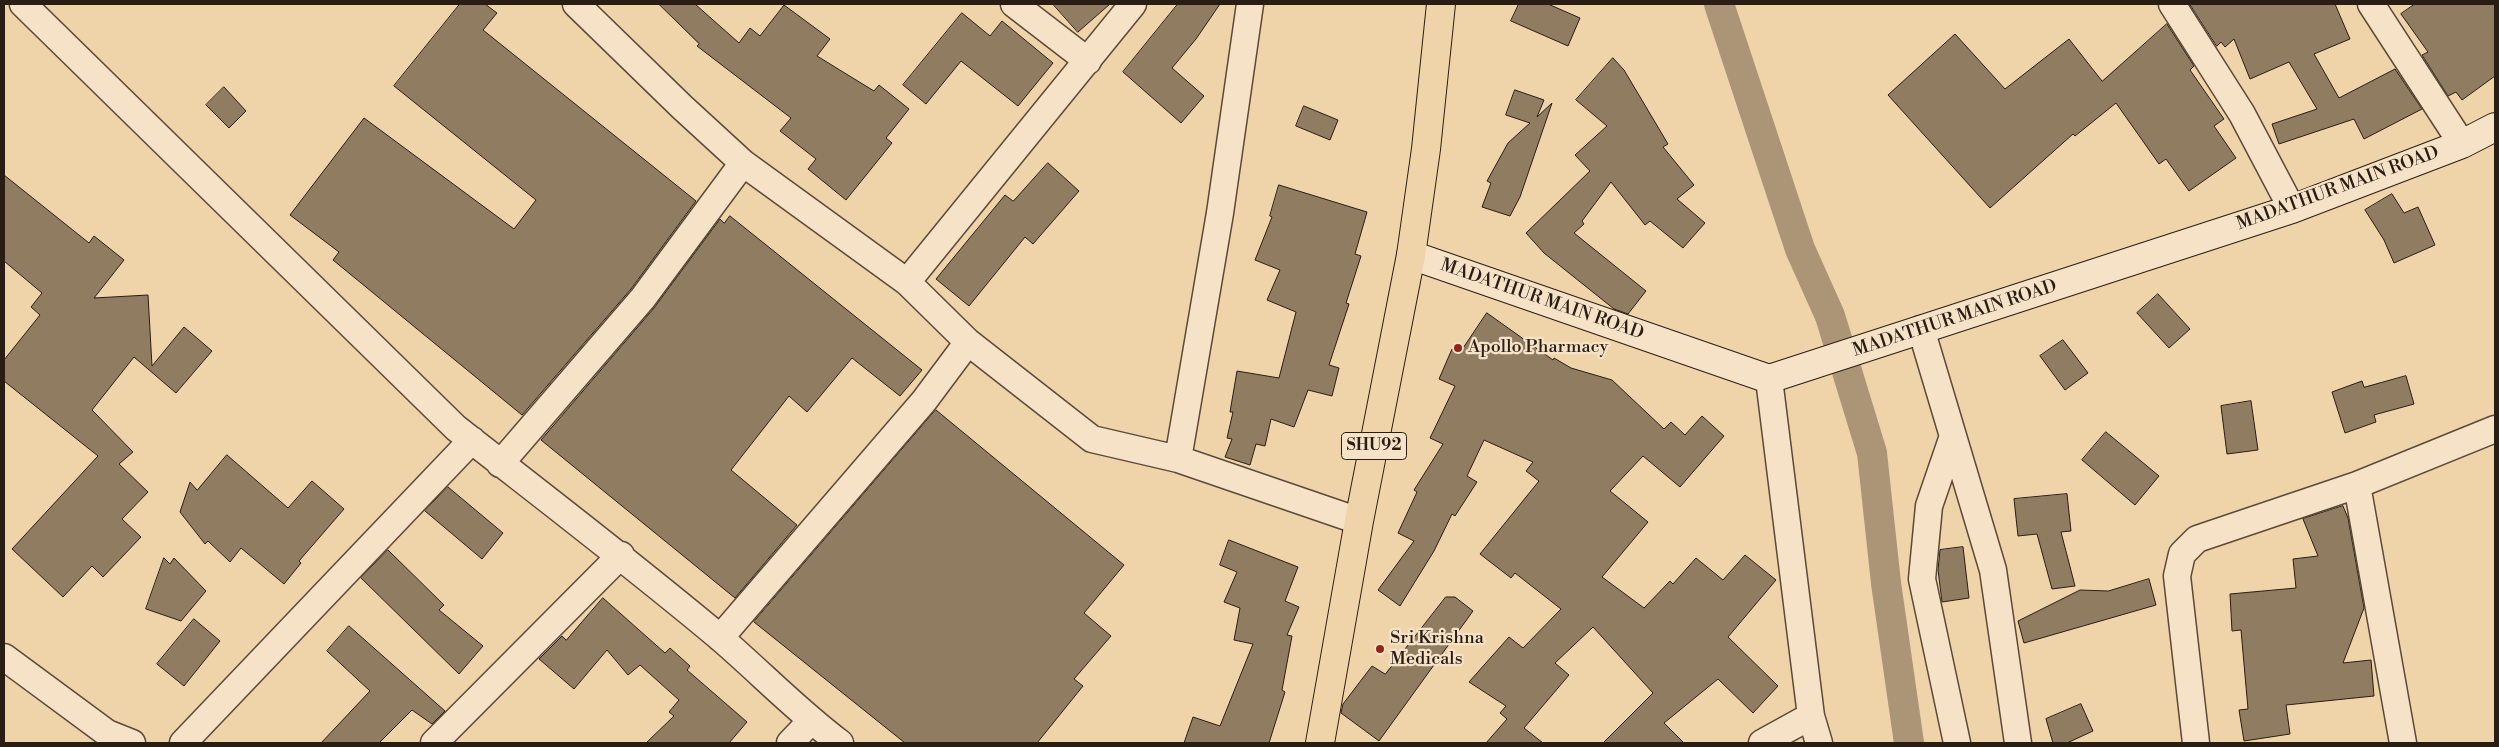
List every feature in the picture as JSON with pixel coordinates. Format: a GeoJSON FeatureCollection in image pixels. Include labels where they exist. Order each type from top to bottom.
{"type":"FeatureCollection","features":[{"type":"Feature","properties":{"kind":"main road","name":"SHU92"},"geometry":{"type":"LineString","coordinates":[[1327,739],[1359,521],[1411,255],[1426,149],[1441,4]]}},
{"type":"Feature","properties":{"kind":"street"},"geometry":{"type":"LineString","coordinates":[[23,4],[456,428],[500,464],[620,555],[720,638],[811,721],[840,743]]}},
{"type":"Feature","properties":{"kind":"street"},"geometry":{"type":"LineString","coordinates":[[576,4],[682,108],[743,163],[907,282],[968,342],[1092,439],[1178,459],[1359,521]]}},
{"type":"Feature","properties":{"kind":"street"},"geometry":{"type":"LineString","coordinates":[[1014,4],[1088,61]]}},
{"type":"Feature","properties":{"kind":"street"},"geometry":{"type":"LineString","coordinates":[[907,282],[1133,4]]}},
{"type":"Feature","properties":{"kind":"street"},"geometry":{"type":"LineString","coordinates":[[1178,459],[1220,213],[1250,4]]}},
{"type":"Feature","properties":{"kind":"street"},"geometry":{"type":"LineString","coordinates":[[2172,4],[2242,114],[2292,209]]}},
{"type":"Feature","properties":{"kind":"street"},"geometry":{"type":"LineString","coordinates":[[2371,4],[2462,144]]}},
{"type":"Feature","properties":{"kind":"street","name":"MADATHUR MAIN ROAD"},"geometry":{"type":"LineString","coordinates":[[1411,255],[1769,379],[2292,209],[2462,144],[2495,127]]}},
{"type":"Feature","properties":{"kind":"street"},"geometry":{"type":"LineString","coordinates":[[500,464],[643,298],[743,163]]}},
{"type":"Feature","properties":{"kind":"street"},"geometry":{"type":"LineString","coordinates":[[1914,332],[1953,436],[1992,570],[2018,743]]}},
{"type":"Feature","properties":{"kind":"street"},"geometry":{"type":"LineString","coordinates":[[720,638],[924,401],[968,342]]}},
{"type":"Feature","properties":{"kind":"street"},"geometry":{"type":"LineString","coordinates":[[1769,379],[1811,716],[1819,743]]}},
{"type":"Feature","properties":{"kind":"street"},"geometry":{"type":"LineString","coordinates":[[2196,743],[2177,576],[2182,554],[2198,539],[2357,485],[2495,429]]}},
{"type":"Feature","properties":{"kind":"street"},"geometry":{"type":"LineString","coordinates":[[1953,436],[1929,506],[1922,579],[1957,743]]}},
{"type":"Feature","properties":{"kind":"street"},"geometry":{"type":"LineString","coordinates":[[183,743],[472,440]]}},
{"type":"Feature","properties":{"kind":"street"},"geometry":{"type":"LineString","coordinates":[[2357,485],[2403,743]]}},
{"type":"Feature","properties":{"kind":"street"},"geometry":{"type":"LineString","coordinates":[[434,743],[620,555]]}},
{"type":"Feature","properties":{"kind":"street"},"geometry":{"type":"LineString","coordinates":[[4,657],[106,738],[132,743]]}},
{"type":"Feature","properties":{"kind":"street"},"geometry":{"type":"LineString","coordinates":[[1762,743],[1811,716]]}},
{"type":"Feature","properties":{"kind":"street"},"geometry":{"type":"LineString","coordinates":[[790,743],[811,721]]}},
{"type":"Feature","properties":{"kind":"building"},"geometry":{"type":"Polygon","coordinates":[[[460,4],[485,4],[497,13],[483,30],[696,201],[631,289],[522,415],[333,260],[339,252],[290,215],[364,118],[514,229],[536,200],[394,86],[460,4]]]}},
{"type":"Feature","properties":{"kind":"building"},"geometry":{"type":"Polygon","coordinates":[[[659,4],[695,4],[739,43],[750,28],[760,36],[784,5],[830,39],[817,56],[874,91],[879,85],[909,109],[886,138],[892,143],[846,200],[808,169],[816,159],[780,131],[791,118],[697,46],[699,44],[659,4]]]}},
{"type":"Feature","properties":{"kind":"building"},"geometry":{"type":"Polygon","coordinates":[[[1053,4],[1110,4],[1078,32],[1053,4]]]}},
{"type":"Feature","properties":{"kind":"building"},"geometry":{"type":"Polygon","coordinates":[[[1178,4],[1220,4],[1196,39],[1172,68],[1204,96],[1181,123],[1123,72],[1178,4]]]}},
{"type":"Feature","properties":{"kind":"building"},"geometry":{"type":"Polygon","coordinates":[[[1519,4],[1548,4],[1580,18],[1568,46],[1511,21],[1519,4]]]}},
{"type":"Feature","properties":{"kind":"building"},"geometry":{"type":"Polygon","coordinates":[[[2190,4],[2335,4],[2350,39],[2314,54],[2339,98],[2395,69],[2422,109],[2364,139],[2354,119],[2279,144],[2272,124],[2317,109],[2289,62],[2250,79],[2234,39],[2225,47],[2221,42],[2217,46],[2190,4]]]}},
{"type":"Feature","properties":{"kind":"building"},"geometry":{"type":"Polygon","coordinates":[[[2415,4],[2495,4],[2495,76],[2462,100],[2456,92],[2448,96],[2422,55],[2428,52],[2401,14],[2415,4]]]}},
{"type":"Feature","properties":{"kind":"building"},"geometry":{"type":"Polygon","coordinates":[[[962,13],[990,36],[1002,21],[1053,63],[1018,106],[961,61],[926,104],[903,85],[962,13]]]}},
{"type":"Feature","properties":{"kind":"building"},"geometry":{"type":"Polygon","coordinates":[[[2167,24],[2194,66],[2190,70],[2224,119],[2214,126],[2236,158],[2189,191],[2166,159],[2159,164],[2116,103],[2075,136],[2073,134],[1990,208],[1888,95],[1955,34],[2005,89],[2069,39],[2102,81],[2167,24]]]}},
{"type":"Feature","properties":{"kind":"building"},"geometry":{"type":"Polygon","coordinates":[[[1613,58],[1624,70],[1668,144],[1663,147],[1694,185],[1677,199],[1705,223],[1683,248],[1650,221],[1645,225],[1611,182],[1582,221],[1584,224],[1574,233],[1646,291],[1628,314],[1614,309],[1544,253],[1526,233],[1590,171],[1575,155],[1607,126],[1576,100],[1613,58]]]}},
{"type":"Feature","properties":{"kind":"building"},"geometry":{"type":"Polygon","coordinates":[[[224,87],[246,111],[229,128],[206,105],[224,87]]]}},
{"type":"Feature","properties":{"kind":"building"},"geometry":{"type":"Polygon","coordinates":[[[1515,90],[1544,100],[1537,117],[1552,103],[1520,197],[1510,216],[1482,207],[1491,183],[1487,181],[1508,143],[1530,123],[1506,115],[1515,90]]]}},
{"type":"Feature","properties":{"kind":"building"},"geometry":{"type":"Polygon","coordinates":[[[1304,106],[1338,120],[1330,140],[1296,126],[1304,106]]]}},
{"type":"Feature","properties":{"kind":"building"},"geometry":{"type":"Polygon","coordinates":[[[1048,163],[1079,191],[1033,244],[1025,237],[969,306],[936,279],[1005,195],[1013,201],[1048,163]]]}},
{"type":"Feature","properties":{"kind":"building"},"geometry":{"type":"Polygon","coordinates":[[[4,175],[89,243],[94,236],[124,260],[94,298],[148,295],[152,366],[184,327],[212,351],[176,393],[134,357],[92,410],[133,452],[119,464],[148,492],[122,519],[141,537],[103,577],[92,566],[63,597],[12,549],[98,456],[4,381],[4,360],[40,315],[31,307],[42,293],[4,261],[4,175]]]}},
{"type":"Feature","properties":{"kind":"building"},"geometry":{"type":"Polygon","coordinates":[[[1279,185],[1367,212],[1355,254],[1361,256],[1346,303],[1349,304],[1329,365],[1339,368],[1332,396],[1308,390],[1294,427],[1271,419],[1265,446],[1256,444],[1250,465],[1225,457],[1232,439],[1227,438],[1233,412],[1230,412],[1237,371],[1279,378],[1296,312],[1267,300],[1280,270],[1255,260],[1272,217],[1270,216],[1279,185]]]}},
{"type":"Feature","properties":{"kind":"building"},"geometry":{"type":"Polygon","coordinates":[[[2392,194],[2404,213],[2418,207],[2435,245],[2394,263],[2384,240],[2365,210],[2392,194]]]}},
{"type":"Feature","properties":{"kind":"building"},"geometry":{"type":"Polygon","coordinates":[[[730,216],[922,370],[900,396],[852,358],[807,412],[789,396],[731,470],[797,525],[735,598],[541,440],[654,308],[720,219],[724,223],[730,216]]]}},
{"type":"Feature","properties":{"kind":"building"},"geometry":{"type":"Polygon","coordinates":[[[2158,294],[2190,329],[2169,348],[2137,313],[2158,294]]]}},
{"type":"Feature","properties":{"kind":"building"},"geometry":{"type":"Polygon","coordinates":[[[1487,313],[1553,360],[1554,358],[1571,368],[1612,380],[1664,429],[1671,422],[1685,435],[1702,416],[1724,436],[1680,487],[1643,456],[1610,491],[1648,522],[1602,577],[1644,608],[1670,581],[1673,584],[1696,558],[1723,580],[1745,555],[1776,580],[1728,637],[1778,686],[1753,713],[1718,679],[1664,723],[1684,743],[1603,743],[1653,693],[1593,627],[1555,663],[1569,675],[1524,728],[1543,743],[1486,743],[1507,719],[1500,713],[1506,706],[1469,682],[1509,637],[1523,648],[1561,609],[1515,573],[1511,578],[1480,554],[1539,481],[1526,471],[1533,462],[1484,440],[1467,476],[1477,482],[1455,516],[1452,514],[1434,551],[1400,606],[1378,590],[1414,541],[1398,533],[1417,492],[1414,490],[1443,444],[1430,438],[1455,386],[1439,379],[1452,349],[1460,352],[1487,313]]]}},
{"type":"Feature","properties":{"kind":"building"},"geometry":{"type":"Polygon","coordinates":[[[2063,340],[2088,373],[2065,390],[2040,356],[2063,340]]]}},
{"type":"Feature","properties":{"kind":"building"},"geometry":{"type":"Polygon","coordinates":[[[2406,376],[2414,404],[2374,415],[2376,422],[2345,433],[2332,392],[2362,381],[2364,387],[2406,376]]]}},
{"type":"Feature","properties":{"kind":"building"},"geometry":{"type":"Polygon","coordinates":[[[2251,401],[2258,450],[2227,454],[2221,406],[2251,401]]]}},
{"type":"Feature","properties":{"kind":"building"},"geometry":{"type":"Polygon","coordinates":[[[936,410],[1124,565],[1084,613],[1111,636],[1074,679],[1083,686],[1037,743],[905,743],[754,622],[936,410]]]}},
{"type":"Feature","properties":{"kind":"building"},"geometry":{"type":"Polygon","coordinates":[[[2106,432],[2159,476],[2135,505],[2082,460],[2106,432]]]}},
{"type":"Feature","properties":{"kind":"building"},"geometry":{"type":"Polygon","coordinates":[[[227,455],[288,508],[312,481],[344,509],[299,561],[301,563],[284,584],[241,548],[230,562],[208,541],[205,544],[180,512],[190,482],[197,490],[227,455]]]}},
{"type":"Feature","properties":{"kind":"building"},"geometry":{"type":"Polygon","coordinates":[[[448,487],[503,533],[482,559],[425,511],[448,487]]]}},
{"type":"Feature","properties":{"kind":"building"},"geometry":{"type":"Polygon","coordinates":[[[2067,494],[2071,531],[2061,532],[2075,586],[2052,589],[2037,534],[2018,536],[2014,499],[2067,494]]]}},
{"type":"Feature","properties":{"kind":"building"},"geometry":{"type":"Polygon","coordinates":[[[2343,506],[2348,518],[2364,608],[2343,663],[2371,660],[2374,696],[2286,705],[2290,734],[2244,741],[2239,710],[2248,709],[2241,630],[2232,631],[2230,594],[2296,588],[2293,559],[2318,556],[2303,519],[2343,506]]]}},
{"type":"Feature","properties":{"kind":"building"},"geometry":{"type":"Polygon","coordinates":[[[1229,540],[1298,567],[1285,601],[1299,607],[1287,635],[1292,636],[1282,690],[1285,692],[1269,743],[1184,743],[1193,717],[1220,726],[1253,644],[1234,640],[1240,608],[1224,602],[1237,572],[1220,565],[1229,540]]]}},
{"type":"Feature","properties":{"kind":"building"},"geometry":{"type":"Polygon","coordinates":[[[1963,547],[1969,598],[1942,602],[1938,570],[1940,550],[1963,547]]]}},
{"type":"Feature","properties":{"kind":"building"},"geometry":{"type":"Polygon","coordinates":[[[388,550],[444,605],[439,610],[483,646],[459,674],[361,578],[388,550]]]}},
{"type":"Feature","properties":{"kind":"building"},"geometry":{"type":"Polygon","coordinates":[[[164,558],[170,564],[174,558],[206,591],[181,621],[146,609],[164,558]]]}},
{"type":"Feature","properties":{"kind":"building"},"geometry":{"type":"Polygon","coordinates":[[[2149,579],[2156,605],[2024,643],[2018,621],[2080,590],[2108,591],[2149,579]]]}},
{"type":"Feature","properties":{"kind":"building"},"geometry":{"type":"Polygon","coordinates":[[[1446,597],[1455,597],[1473,611],[1379,741],[1341,713],[1343,704],[1372,666],[1385,674],[1446,597]]]}},
{"type":"Feature","properties":{"kind":"building"},"geometry":{"type":"Polygon","coordinates":[[[603,598],[665,653],[670,648],[690,666],[687,670],[747,722],[729,743],[646,743],[674,716],[669,712],[679,700],[640,665],[628,675],[607,650],[574,689],[539,659],[562,636],[566,640],[603,598]]]}},
{"type":"Feature","properties":{"kind":"building"},"geometry":{"type":"Polygon","coordinates":[[[194,619],[220,641],[184,686],[157,664],[194,619]]]}},
{"type":"Feature","properties":{"kind":"building"},"geometry":{"type":"Polygon","coordinates":[[[349,626],[445,711],[432,724],[412,710],[379,743],[321,743],[370,691],[327,651],[349,626]]]}},
{"type":"Feature","properties":{"kind":"building"},"geometry":{"type":"Polygon","coordinates":[[[2081,704],[2093,731],[2067,743],[2053,743],[2046,719],[2081,704]]]}},
{"type":"Feature","properties":{"kind":"waterway"},"geometry":{"type":"LineString","coordinates":[[1719,4],[1800,249],[1830,316],[1872,453],[1886,583],[1909,743]]}},
{"type":"Feature","properties":{"kind":"place","name":"Apollo Pharmacy"},"geometry":{"type":"Point","coordinates":[1458,348]}},
{"type":"Feature","properties":{"kind":"place","name":"Sri Krishna Medicals"},"geometry":{"type":"Point","coordinates":[1380,649]}}]}
